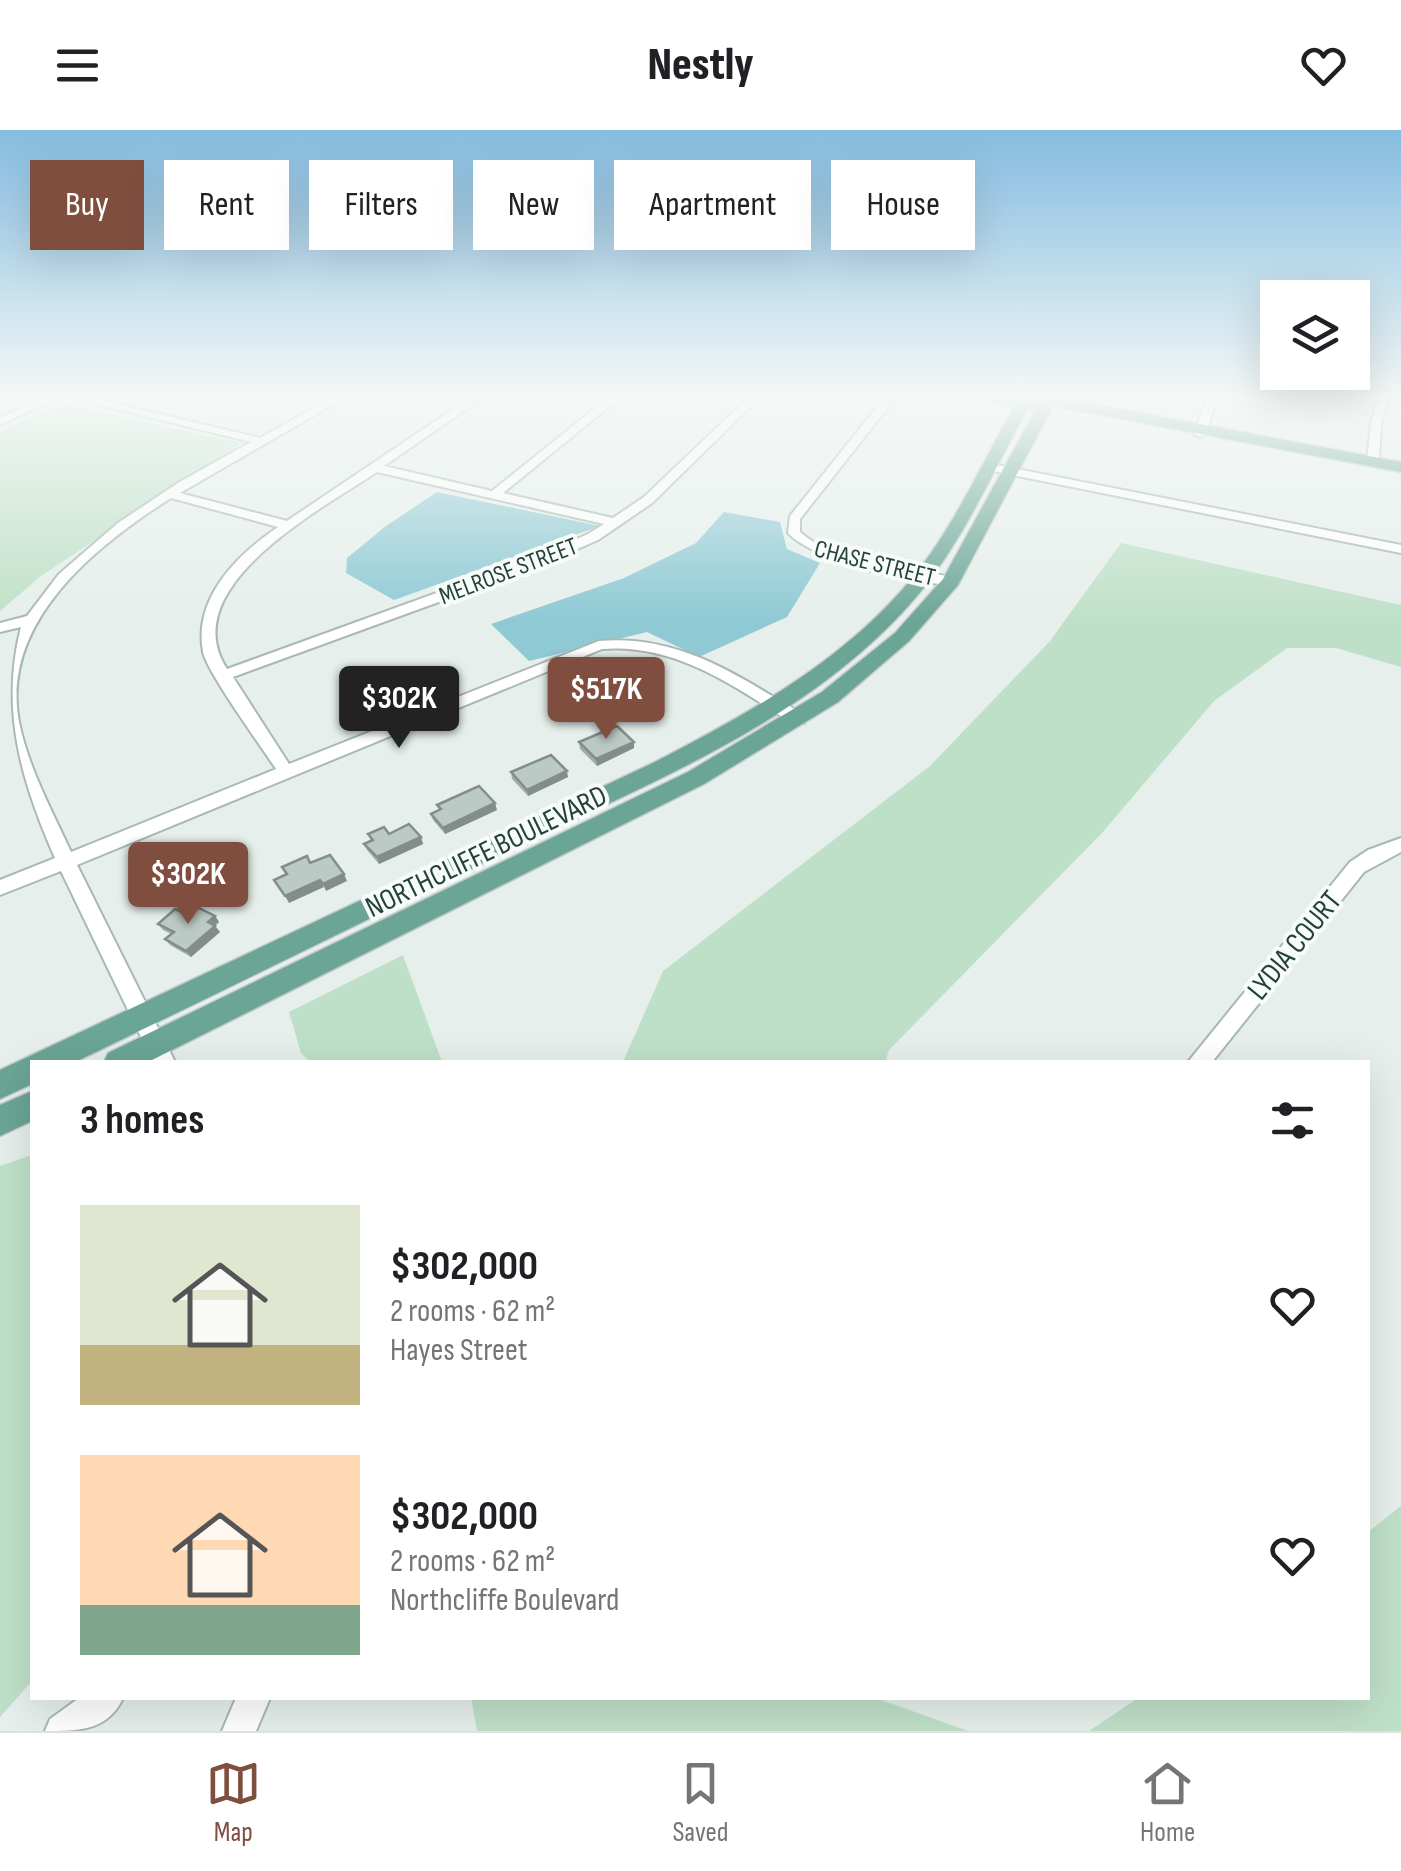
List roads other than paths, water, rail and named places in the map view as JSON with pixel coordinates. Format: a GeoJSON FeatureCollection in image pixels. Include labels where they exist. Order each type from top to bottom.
{"type":"FeatureCollection","features":[{"type":"Feature","properties":{"kind":"main road","name":"NORTHCLIFFE BOULEVARD"},"geometry":{"type":"LineString","coordinates":[[50,1060],[676,760],[774,705],[845,655],[904,600],[1000,472]]}},
{"type":"Feature","properties":{"kind":"main road","name":"NORTHCLIFFE BOULEVARD"},"geometry":{"type":"LineString","coordinates":[[131,1060],[159,1054],[696,778],[798,720],[891,647],[951,581],[1000,472]]}},
{"type":"Feature","properties":{"kind":"main road"},"geometry":{"type":"LineString","coordinates":[[0,1084],[30,1070]]}},
{"type":"Feature","properties":{"kind":"main road"},"geometry":{"type":"LineString","coordinates":[[0,1121],[30,1106]]}},
{"type":"Feature","properties":{"kind":"street"},"geometry":{"type":"LineString","coordinates":[[159,1054],[64,862],[18,748],[10,716],[7,662],[55,586],[94,548],[213,472]]}},
{"type":"Feature","properties":{"kind":"street"},"geometry":{"type":"LineString","coordinates":[[286,772],[211,656],[208,637],[214,602],[246,558],[370,472]]}},
{"type":"Feature","properties":{"kind":"street"},"geometry":{"type":"LineString","coordinates":[[392,472],[617,523]]}},
{"type":"Feature","properties":{"kind":"street"},"geometry":{"type":"LineString","coordinates":[[494,495],[523,472]]}},
{"type":"Feature","properties":{"kind":"street","name":"MELROSE STREET"},"geometry":{"type":"LineString","coordinates":[[222,676],[538,561],[617,523],[677,472]]}},
{"type":"Feature","properties":{"kind":"street","name":"CHASE STREET"},"geometry":{"type":"LineString","coordinates":[[834,472],[792,526],[800,541],[818,551],[951,581]]}},
{"type":"Feature","properties":{"kind":"street"},"geometry":{"type":"LineString","coordinates":[[1010,472],[1401,549]]}},
{"type":"Feature","properties":{"kind":"street"},"geometry":{"type":"LineString","coordinates":[[173,495],[289,526]]}},
{"type":"Feature","properties":{"kind":"street"},"geometry":{"type":"LineString","coordinates":[[0,628],[32,619]]}},
{"type":"Feature","properties":{"kind":"street"},"geometry":{"type":"LineString","coordinates":[[0,888],[584,650],[615,642],[647,642],[673,650],[798,720]]}},
{"type":"Feature","properties":{"kind":"street"},"geometry":{"type":"LineString","coordinates":[[0,754],[18,748]]}},
{"type":"Feature","properties":{"kind":"street","name":"LYDIA COURT"},"geometry":{"type":"LineString","coordinates":[[1201,1060],[1357,867],[1374,854],[1401,845]]}},
{"type":"Feature","properties":{"kind":"street"},"geometry":{"type":"LineString","coordinates":[[62,1731],[103,1700]]}},
{"type":"Feature","properties":{"kind":"street"},"geometry":{"type":"LineString","coordinates":[[239,1731],[252,1700]]}},
{"type":"Feature","properties":{"kind":"water"},"geometry":{"type":"Polygon","coordinates":[[[437,492],[600,526],[394,600],[346,573],[347,558],[437,492]]]}},
{"type":"Feature","properties":{"kind":"water"},"geometry":{"type":"Polygon","coordinates":[[[724,512],[780,522],[787,549],[820,563],[787,617],[699,657],[647,632],[529,661],[491,624],[624,578],[696,543],[724,512]]]}}]}
